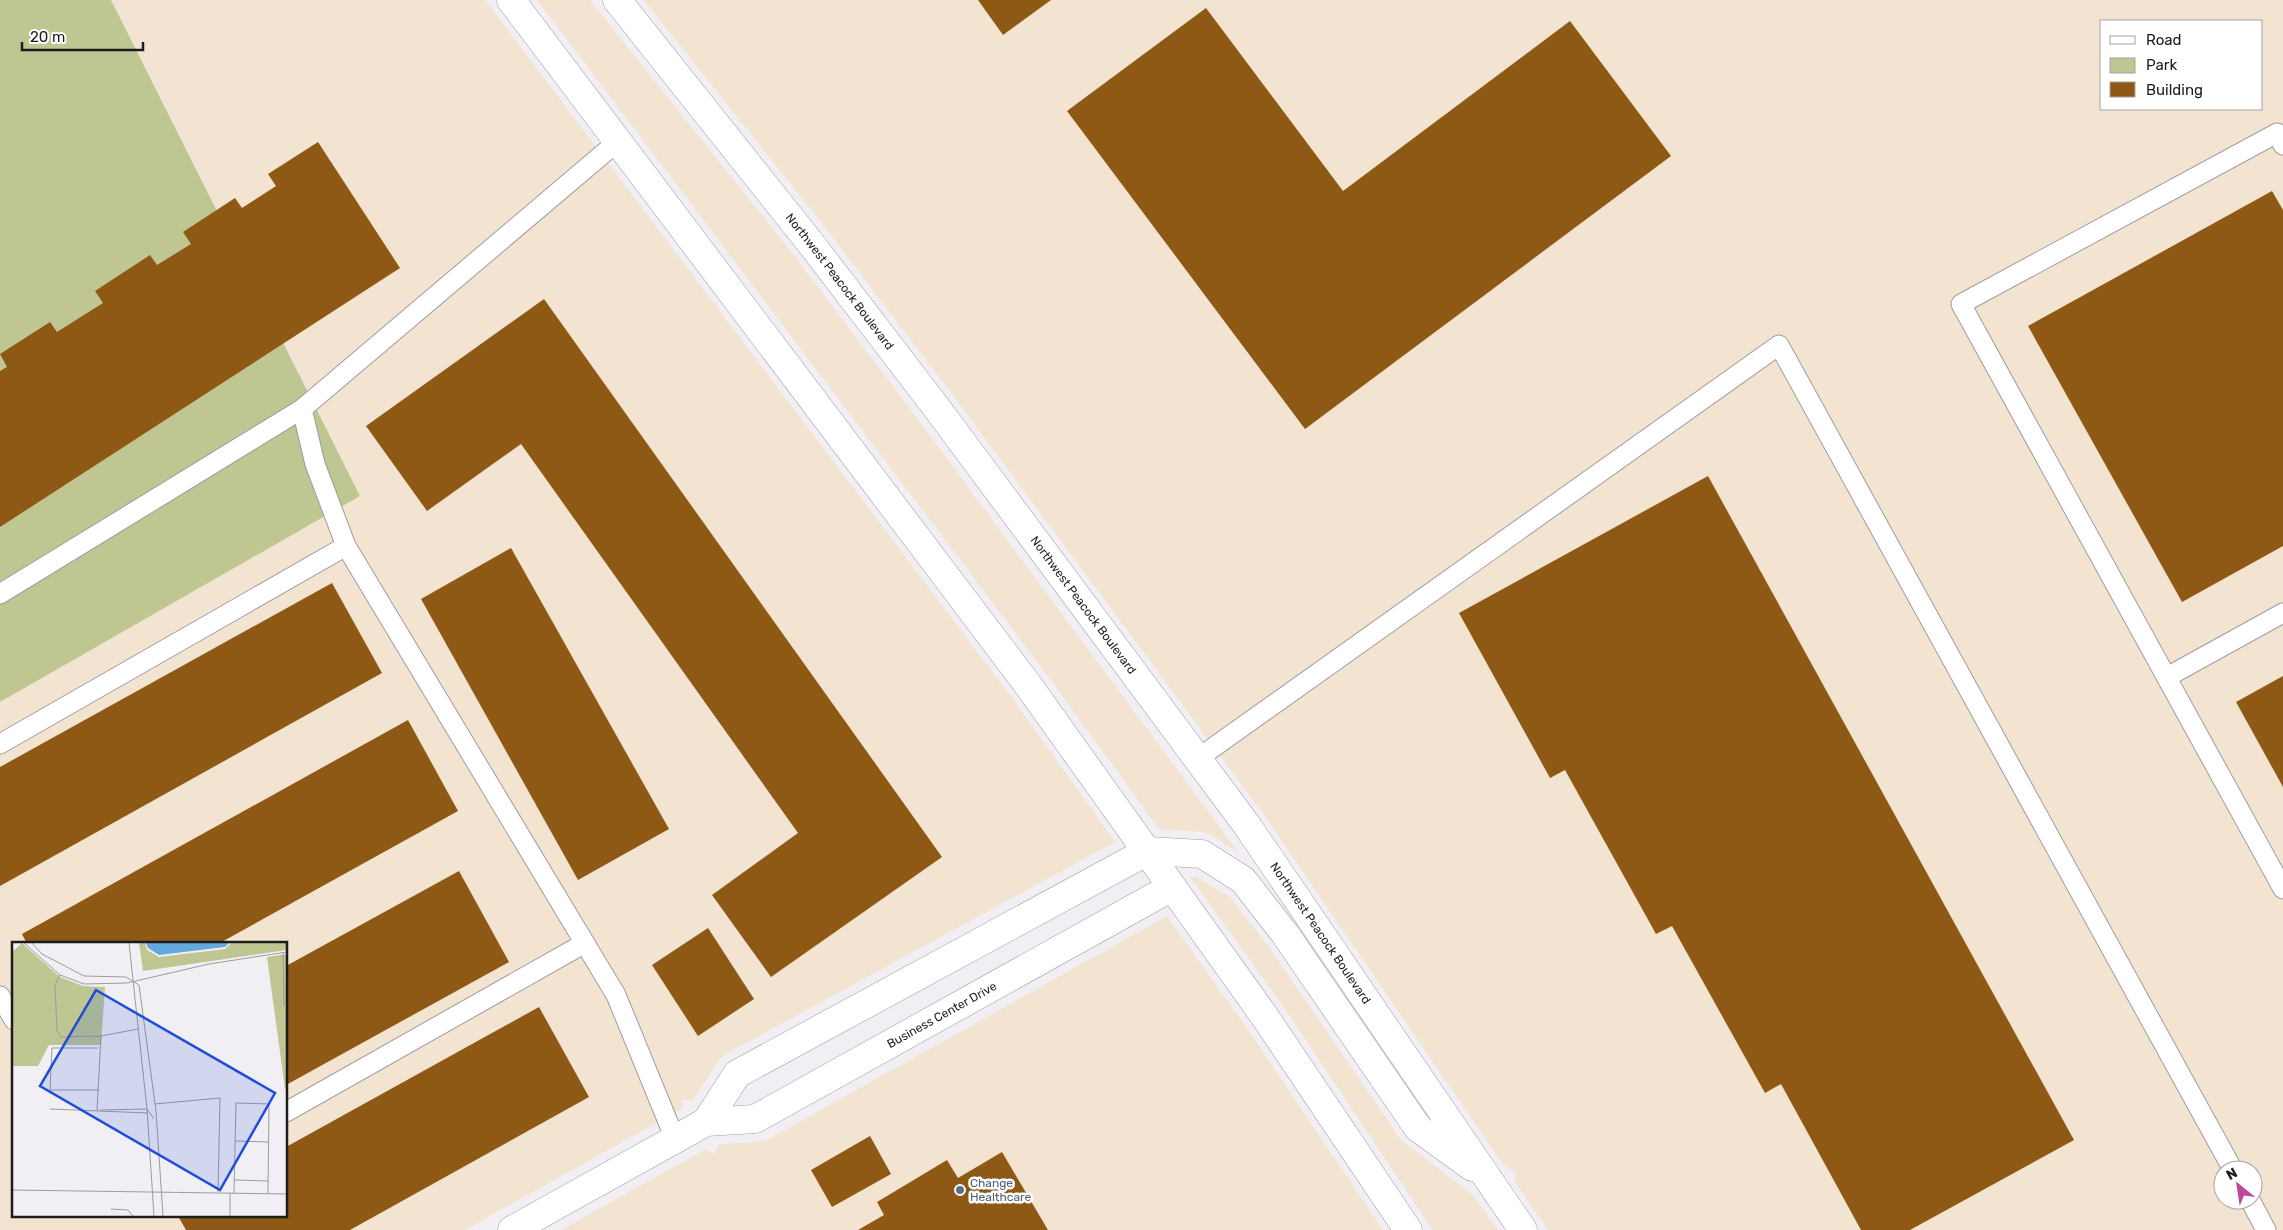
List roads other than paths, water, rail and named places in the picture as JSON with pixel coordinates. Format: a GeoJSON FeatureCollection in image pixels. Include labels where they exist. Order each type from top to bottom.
{"type":"FeatureCollection","features":[{"type":"Feature","properties":{"kind":"street"},"geometry":{"type":"LineString","coordinates":[[511,0],[616,142],[1022,677],[1265,1017],[1408,1230]]}},
{"type":"Feature","properties":{"kind":"street","name":"Northwest Peacock Boulevard"},"geometry":{"type":"LineString","coordinates":[[617,0],[812,245],[1246,824],[1523,1230]]}},
{"type":"Feature","properties":{"kind":"street"},"geometry":{"type":"LineString","coordinates":[[1148,851],[1202,854],[1243,880],[1285,934],[1418,1128],[1488,1178]]}},
{"type":"Feature","properties":{"kind":"street","name":"Business Center Drive"},"geometry":{"type":"LineString","coordinates":[[706,1122],[737,1074],[1148,851]]}},
{"type":"Feature","properties":{"kind":"street","name":"Business Center Drive"},"geometry":{"type":"LineString","coordinates":[[512,1230],[706,1122],[755,1119],[1172,887]]}},
{"type":"Feature","properties":{"kind":"lane"},"geometry":{"type":"LineString","coordinates":[[2283,145],[2277,133],[1961,304],[2283,888]]}},
{"type":"Feature","properties":{"kind":"lane"},"geometry":{"type":"LineString","coordinates":[[0,594],[302,410],[616,142]]}},
{"type":"Feature","properties":{"kind":"lane"},"geometry":{"type":"LineString","coordinates":[[1197,759],[1779,344],[2228,1160]]}},
{"type":"Feature","properties":{"kind":"lane"},"geometry":{"type":"LineString","coordinates":[[302,410],[315,464],[346,546],[616,995],[675,1139]]}},
{"type":"Feature","properties":{"kind":"lane"},"geometry":{"type":"LineString","coordinates":[[0,744],[346,546]]}},
{"type":"Feature","properties":{"kind":"lane"},"geometry":{"type":"LineString","coordinates":[[2167,677],[2283,613]]}},
{"type":"Feature","properties":{"kind":"lane"},"geometry":{"type":"LineString","coordinates":[[288,1111],[585,943]]}},
{"type":"Feature","properties":{"kind":"lane"},"geometry":{"type":"LineString","coordinates":[[0,996],[12,1017]]}},
{"type":"Feature","properties":{"kind":"lane"},"geometry":{"type":"LineString","coordinates":[[2255,1210],[2266,1230]]}},
{"type":"Feature","properties":{"kind":"place","name":"Change Healthcare"},"geometry":{"type":"Point","coordinates":[960,1190]}}]}
